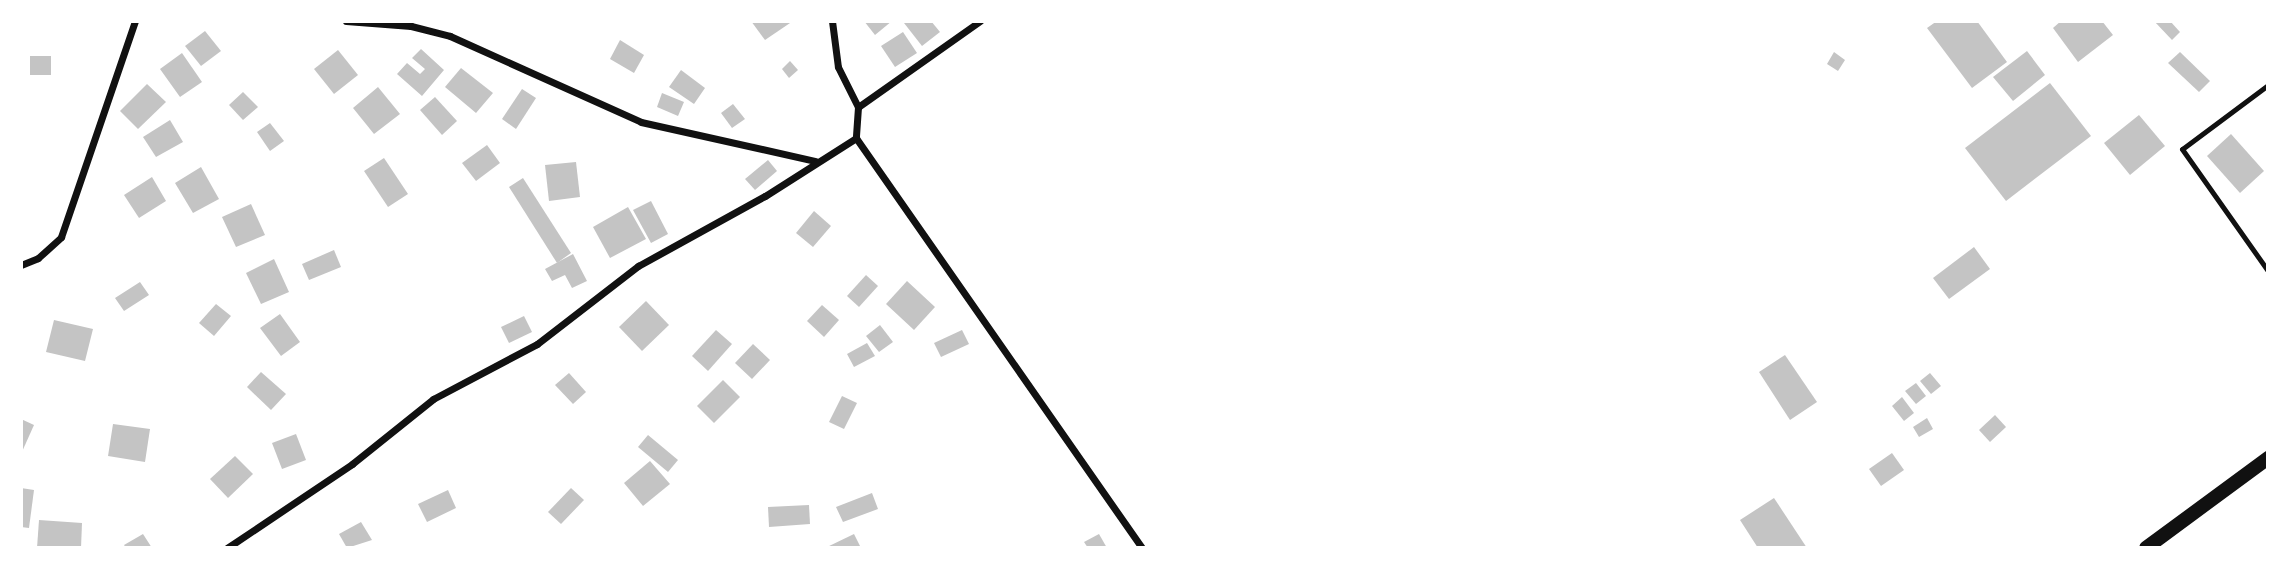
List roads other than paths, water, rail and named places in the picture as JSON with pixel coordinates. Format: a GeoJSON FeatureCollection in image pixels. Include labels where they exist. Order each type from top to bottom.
{"type":"FeatureCollection","features":[{"type":"Feature","properties":{"kind":"main road"},"geometry":{"type":"LineString","coordinates":[[2146,548],[2268,458]]}},
{"type":"Feature","properties":{"kind":"street"},"geometry":{"type":"LineString","coordinates":[[21,265],[38,258],[61,237],[135,21]]}},
{"type":"Feature","properties":{"kind":"street"},"geometry":{"type":"LineString","coordinates":[[346,21],[411,26],[450,36],[641,122],[817,161]]}},
{"type":"Feature","properties":{"kind":"street"},"geometry":{"type":"LineString","coordinates":[[832,21],[838,67],[858,107],[856,138],[1142,548]]}},
{"type":"Feature","properties":{"kind":"street"},"geometry":{"type":"LineString","coordinates":[[858,107],[981,21]]}},
{"type":"Feature","properties":{"kind":"street"},"geometry":{"type":"LineString","coordinates":[[228,548],[352,464],[433,399],[537,344],[638,266],[765,196],[856,138]]}},
{"type":"Feature","properties":{"kind":"lane"},"geometry":{"type":"LineString","coordinates":[[2268,85],[2182,149],[2268,271]]}}]}
